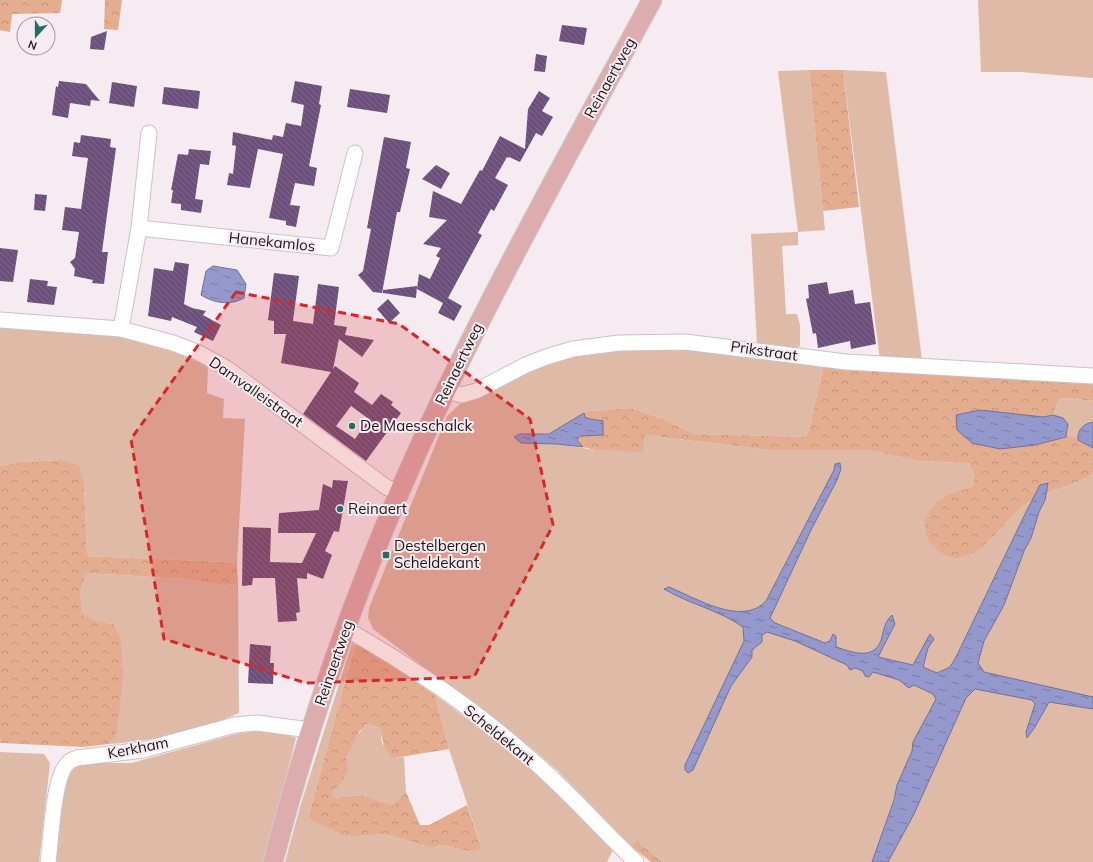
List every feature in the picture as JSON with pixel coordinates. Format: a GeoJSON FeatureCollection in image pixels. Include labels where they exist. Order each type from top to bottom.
{"type":"FeatureCollection","features":[{"type":"Feature","properties":{"kind":"main road","name":"Reinaertweg"},"geometry":{"type":"LineString","coordinates":[[273,862],[310,730],[346,629],[399,493],[445,391],[534,218],[652,0]]}},
{"type":"Feature","properties":{"kind":"street"},"geometry":{"type":"LineString","coordinates":[[121,329],[139,228],[148,133]]}},
{"type":"Feature","properties":{"kind":"street","name":"Hanekamlos"},"geometry":{"type":"LineString","coordinates":[[139,228],[331,248],[356,152]]}},
{"type":"Feature","properties":{"kind":"street","name":"Damvalleistraat"},"geometry":{"type":"LineString","coordinates":[[0,320],[121,329],[173,343],[199,353],[228,369],[386,487],[399,493]]}},
{"type":"Feature","properties":{"kind":"street","name":"Prikstraat"},"geometry":{"type":"LineString","coordinates":[[445,391],[462,395],[476,391],[526,365],[546,357],[573,349],[626,343],[685,342],[846,362],[1093,376]]}},
{"type":"Feature","properties":{"kind":"street","name":"Scheldekant"},"geometry":{"type":"LineString","coordinates":[[346,629],[450,696],[512,742],[534,761],[636,862]]}},
{"type":"Feature","properties":{"kind":"street","name":"Kerkham"},"geometry":{"type":"LineString","coordinates":[[48,862],[57,786],[61,772],[69,762],[77,758],[143,750],[235,726],[257,723],[310,730]]}},
{"type":"Feature","properties":{"kind":"highlighted area"},"geometry":{"type":"Polygon","coordinates":[[[236,292],[399,324],[530,419],[553,525],[474,677],[306,683],[164,639],[131,439],[236,292]]]}},
{"type":"Feature","properties":{"kind":"shaded area"},"geometry":{"type":"Polygon","coordinates":[[[978,0],[1093,0],[1093,78],[1021,72],[981,72],[978,0]]]}},
{"type":"Feature","properties":{"kind":"shaded area"},"geometry":{"type":"Polygon","coordinates":[[[809,70],[825,230],[798,232],[778,71],[809,70]]]}},
{"type":"Feature","properties":{"kind":"shaded area"},"geometry":{"type":"Polygon","coordinates":[[[843,70],[886,72],[922,360],[880,360],[843,70]]]}},
{"type":"Feature","properties":{"kind":"shaded area"},"geometry":{"type":"Polygon","coordinates":[[[798,232],[798,245],[782,246],[786,314],[797,314],[800,325],[800,346],[795,349],[757,344],[751,234],[798,232]]]}},
{"type":"Feature","properties":{"kind":"shaded area"},"geometry":{"type":"Polygon","coordinates":[[[0,326],[133,337],[183,355],[208,367],[207,393],[224,399],[223,418],[245,419],[237,564],[224,562],[87,556],[84,485],[61,460],[20,462],[0,466],[0,326]]]}},
{"type":"Feature","properties":{"kind":"shaded area"},"geometry":{"type":"Polygon","coordinates":[[[680,348],[824,364],[807,437],[694,434],[663,419],[631,408],[590,411],[549,434],[520,434],[515,437],[521,443],[557,444],[595,450],[643,451],[645,435],[768,450],[870,450],[916,461],[968,463],[973,474],[974,480],[972,486],[942,498],[964,557],[989,541],[1017,512],[1029,502],[1045,494],[1078,482],[1093,473],[1093,862],[663,862],[637,841],[631,846],[558,771],[529,746],[373,629],[368,618],[369,608],[447,416],[460,404],[506,380],[554,360],[587,353],[680,348]]]}},
{"type":"Feature","properties":{"kind":"shaded area"},"geometry":{"type":"Polygon","coordinates":[[[1067,398],[1093,401],[1093,422],[1089,423],[1078,433],[1078,440],[1066,437],[1068,429],[1063,418],[1053,415],[1059,399],[1067,398]]]}},
{"type":"Feature","properties":{"kind":"shaded area"},"geometry":{"type":"Polygon","coordinates":[[[86,573],[185,579],[223,585],[238,584],[239,713],[208,725],[175,734],[141,741],[108,744],[116,737],[113,624],[83,615],[80,593],[86,573]]]}},
{"type":"Feature","properties":{"kind":"shaded area"},"geometry":{"type":"Polygon","coordinates":[[[352,643],[355,645],[308,818],[358,836],[384,834],[432,848],[441,845],[467,851],[482,849],[449,749],[435,695],[519,757],[614,848],[607,862],[285,862],[300,807],[352,643]]]}},
{"type":"Feature","properties":{"kind":"shaded area"},"geometry":{"type":"Polygon","coordinates":[[[367,724],[380,728],[382,743],[394,758],[404,757],[406,792],[393,807],[361,795],[334,798],[331,792],[341,780],[344,765],[352,745],[367,724]]]}},
{"type":"Feature","properties":{"kind":"shaded area"},"geometry":{"type":"Polygon","coordinates":[[[264,730],[281,732],[296,738],[264,862],[56,862],[64,791],[68,776],[76,766],[86,763],[132,763],[236,734],[264,730]]]}},
{"type":"Feature","properties":{"kind":"shaded area"},"geometry":{"type":"Polygon","coordinates":[[[0,752],[44,754],[50,763],[39,862],[0,862],[0,752]]]}},
{"type":"Feature","properties":{"kind":"green space"},"geometry":{"type":"Polygon","coordinates":[[[0,0],[62,0],[60,13],[12,14],[10,32],[0,30],[0,0]]]}},
{"type":"Feature","properties":{"kind":"green space"},"geometry":{"type":"Polygon","coordinates":[[[105,0],[122,0],[118,30],[104,29],[105,0]]]}},
{"type":"Feature","properties":{"kind":"green space"},"geometry":{"type":"Polygon","coordinates":[[[809,70],[843,70],[859,207],[823,211],[809,70]]]}},
{"type":"Feature","properties":{"kind":"green space"},"geometry":{"type":"Polygon","coordinates":[[[824,364],[1093,373],[1093,401],[1067,398],[1059,399],[1053,415],[1043,417],[956,415],[957,430],[1024,446],[1035,445],[1066,437],[1073,437],[1093,448],[1093,473],[1078,482],[1045,494],[1029,502],[982,547],[964,557],[956,558],[941,553],[935,548],[926,534],[926,518],[941,499],[952,493],[972,486],[974,480],[973,474],[968,463],[916,461],[870,450],[768,450],[645,435],[643,452],[595,450],[583,447],[577,440],[580,436],[603,435],[603,422],[585,418],[584,413],[590,411],[631,408],[663,419],[694,434],[807,437],[824,364]]]}},
{"type":"Feature","properties":{"kind":"green space"},"geometry":{"type":"Polygon","coordinates":[[[61,460],[79,466],[84,485],[87,556],[224,562],[237,564],[238,584],[223,585],[185,579],[86,573],[80,593],[83,615],[113,624],[121,639],[123,678],[116,737],[108,744],[84,747],[0,743],[0,466],[20,462],[61,460]]]}},
{"type":"Feature","properties":{"kind":"green space"},"geometry":{"type":"Polygon","coordinates":[[[361,643],[435,695],[449,749],[394,758],[386,749],[380,728],[367,724],[359,732],[346,758],[348,770],[341,783],[332,792],[334,798],[361,795],[393,806],[406,792],[420,825],[429,825],[467,805],[482,849],[467,851],[441,845],[432,848],[384,834],[358,836],[343,835],[308,818],[355,645],[361,643]]]}},
{"type":"Feature","properties":{"kind":"green space"},"geometry":{"type":"Polygon","coordinates":[[[637,841],[663,862],[651,862],[631,846],[637,841]]]}},
{"type":"Feature","properties":{"kind":"water"},"geometry":{"type":"Polygon","coordinates":[[[213,266],[237,270],[246,284],[244,298],[228,303],[217,302],[201,295],[206,271],[213,266]]]}},
{"type":"Feature","properties":{"kind":"water"},"geometry":{"type":"Polygon","coordinates":[[[980,410],[1043,417],[1053,415],[1063,418],[1068,424],[1066,437],[1035,445],[1000,449],[972,443],[957,430],[956,415],[980,410]]]}},
{"type":"Feature","properties":{"kind":"water"},"geometry":{"type":"Polygon","coordinates":[[[584,413],[585,418],[603,421],[603,435],[580,436],[577,440],[583,447],[557,444],[521,443],[514,437],[520,434],[549,434],[584,413]]]}},
{"type":"Feature","properties":{"kind":"water"},"geometry":{"type":"Polygon","coordinates":[[[1093,422],[1093,448],[1078,440],[1078,436],[1081,428],[1086,424],[1093,422]]]}},
{"type":"Feature","properties":{"kind":"water"},"geometry":{"type":"Polygon","coordinates":[[[840,463],[841,469],[837,480],[811,530],[770,618],[775,623],[825,643],[830,641],[833,634],[836,636],[836,647],[857,653],[864,653],[875,650],[879,645],[885,625],[892,615],[895,624],[878,657],[913,665],[930,634],[934,639],[928,648],[923,667],[937,673],[950,667],[1040,485],[1048,483],[1045,500],[1039,512],[1031,538],[1024,551],[1004,605],[984,641],[978,663],[984,672],[1093,697],[1093,709],[1049,702],[1027,738],[1026,732],[1035,704],[1032,700],[975,689],[966,698],[914,814],[888,862],[872,862],[894,800],[897,785],[912,751],[913,742],[936,699],[933,694],[914,685],[909,688],[899,680],[873,672],[869,677],[865,676],[863,671],[855,668],[850,670],[847,665],[795,641],[767,632],[762,635],[762,642],[752,650],[752,657],[731,686],[693,770],[688,773],[685,770],[685,765],[744,641],[743,627],[724,616],[664,589],[669,587],[705,603],[732,611],[745,611],[756,608],[766,601],[834,470],[835,464],[840,463]]]}},
{"type":"Feature","properties":{"kind":"building"},"geometry":{"type":"Polygon","coordinates":[[[562,25],[587,28],[584,45],[559,41],[562,25]]]}},
{"type":"Feature","properties":{"kind":"building"},"geometry":{"type":"Polygon","coordinates":[[[107,31],[104,50],[90,49],[91,37],[107,31]]]}},
{"type":"Feature","properties":{"kind":"building"},"geometry":{"type":"Polygon","coordinates":[[[536,54],[547,56],[545,72],[534,71],[536,54]]]}},
{"type":"Feature","properties":{"kind":"building"},"geometry":{"type":"Polygon","coordinates":[[[59,81],[86,84],[100,101],[91,100],[90,106],[70,103],[68,118],[52,115],[56,86],[58,87],[59,81]]]}},
{"type":"Feature","properties":{"kind":"building"},"geometry":{"type":"Polygon","coordinates":[[[295,81],[322,86],[319,104],[321,105],[309,166],[317,168],[314,186],[295,183],[290,205],[300,206],[296,227],[286,225],[286,221],[269,218],[283,154],[258,149],[250,188],[227,185],[229,173],[233,174],[236,146],[232,145],[233,132],[272,140],[273,135],[283,137],[286,123],[301,126],[304,105],[291,102],[295,81]]]}},
{"type":"Feature","properties":{"kind":"building"},"geometry":{"type":"Polygon","coordinates":[[[112,82],[137,86],[134,107],[109,103],[112,82]]]}},
{"type":"Feature","properties":{"kind":"building"},"geometry":{"type":"Polygon","coordinates":[[[164,87],[200,91],[198,109],[162,104],[164,87]]]}},
{"type":"Feature","properties":{"kind":"building"},"geometry":{"type":"Polygon","coordinates":[[[350,89],[390,95],[387,113],[347,107],[350,89]]]}},
{"type":"Feature","properties":{"kind":"building"},"geometry":{"type":"Polygon","coordinates":[[[539,91],[550,98],[542,111],[553,117],[542,136],[536,133],[520,162],[507,157],[495,178],[508,185],[494,211],[491,209],[478,233],[482,235],[448,298],[462,306],[454,321],[438,313],[443,303],[417,289],[419,274],[430,279],[440,258],[436,256],[441,248],[423,244],[447,220],[429,217],[433,191],[461,204],[480,170],[482,171],[500,136],[525,149],[528,109],[539,91]]]}},
{"type":"Feature","properties":{"kind":"building"},"geometry":{"type":"Polygon","coordinates":[[[81,135],[111,139],[110,147],[116,148],[102,252],[108,252],[104,284],[92,283],[93,280],[74,276],[75,269],[70,262],[75,258],[79,232],[62,230],[65,207],[81,209],[88,158],[72,156],[74,142],[80,143],[81,135]]]}},
{"type":"Feature","properties":{"kind":"building"},"geometry":{"type":"Polygon","coordinates":[[[384,137],[411,142],[406,168],[410,169],[400,212],[397,212],[382,293],[373,292],[358,275],[363,271],[371,229],[367,228],[384,137]]]}},
{"type":"Feature","properties":{"kind":"building"},"geometry":{"type":"Polygon","coordinates":[[[189,149],[211,151],[209,165],[200,164],[195,199],[203,200],[201,213],[181,210],[181,204],[171,203],[173,190],[171,190],[178,154],[188,155],[189,149]]]}},
{"type":"Feature","properties":{"kind":"building"},"geometry":{"type":"Polygon","coordinates":[[[436,165],[450,173],[441,189],[422,179],[436,165]]]}},
{"type":"Feature","properties":{"kind":"building"},"geometry":{"type":"Polygon","coordinates":[[[35,194],[47,195],[45,211],[34,210],[35,194]]]}},
{"type":"Feature","properties":{"kind":"building"},"geometry":{"type":"Polygon","coordinates":[[[0,248],[18,250],[13,282],[0,281],[0,248]]]}},
{"type":"Feature","properties":{"kind":"building"},"geometry":{"type":"Polygon","coordinates":[[[175,262],[189,264],[184,304],[192,308],[206,311],[203,315],[221,325],[213,341],[194,332],[197,327],[172,317],[171,321],[148,316],[154,268],[173,271],[175,262]]]}},
{"type":"Feature","properties":{"kind":"building"},"geometry":{"type":"Polygon","coordinates":[[[274,273],[299,276],[293,321],[313,324],[318,284],[339,287],[334,325],[347,327],[345,335],[374,340],[362,357],[339,339],[333,369],[335,366],[359,383],[354,392],[372,405],[381,394],[393,402],[391,405],[401,413],[366,461],[303,414],[331,372],[281,363],[286,334],[274,334],[274,321],[268,320],[274,273]],[[351,406],[336,426],[355,439],[369,419],[351,406]]]}},
{"type":"Feature","properties":{"kind":"building"},"geometry":{"type":"Polygon","coordinates":[[[30,279],[48,281],[47,286],[57,287],[54,305],[27,302],[30,279]]]}},
{"type":"Feature","properties":{"kind":"building"},"geometry":{"type":"Polygon","coordinates":[[[827,282],[829,294],[853,290],[855,304],[870,302],[876,344],[851,349],[850,341],[818,348],[816,333],[813,334],[806,299],[809,298],[808,285],[827,282]]]}},
{"type":"Feature","properties":{"kind":"building"},"geometry":{"type":"Polygon","coordinates":[[[417,286],[416,298],[383,293],[383,290],[417,286]]]}},
{"type":"Feature","properties":{"kind":"building"},"geometry":{"type":"Polygon","coordinates":[[[388,299],[400,313],[389,323],[377,309],[388,299]]]}},
{"type":"Feature","properties":{"kind":"building"},"geometry":{"type":"Polygon","coordinates":[[[333,480],[348,481],[339,532],[334,531],[325,551],[332,555],[323,579],[307,573],[307,579],[297,578],[300,612],[296,613],[297,621],[278,622],[275,578],[253,578],[252,585],[242,586],[243,527],[271,528],[270,562],[302,563],[316,533],[278,533],[279,513],[319,510],[323,484],[332,488],[333,480]]]}},
{"type":"Feature","properties":{"kind":"building"},"geometry":{"type":"Polygon","coordinates":[[[250,644],[271,646],[270,663],[274,663],[273,684],[248,683],[250,644]]]}},
{"type":"Feature","properties":{"kind":"place","name":"De Maesschalck"},"geometry":{"type":"Point","coordinates":[352,426]}},
{"type":"Feature","properties":{"kind":"place","name":"Reinaert"},"geometry":{"type":"Point","coordinates":[340,509]}},
{"type":"Feature","properties":{"kind":"place","name":"Destelbergen Scheldekant"},"geometry":{"type":"Point","coordinates":[386,555]}}]}
